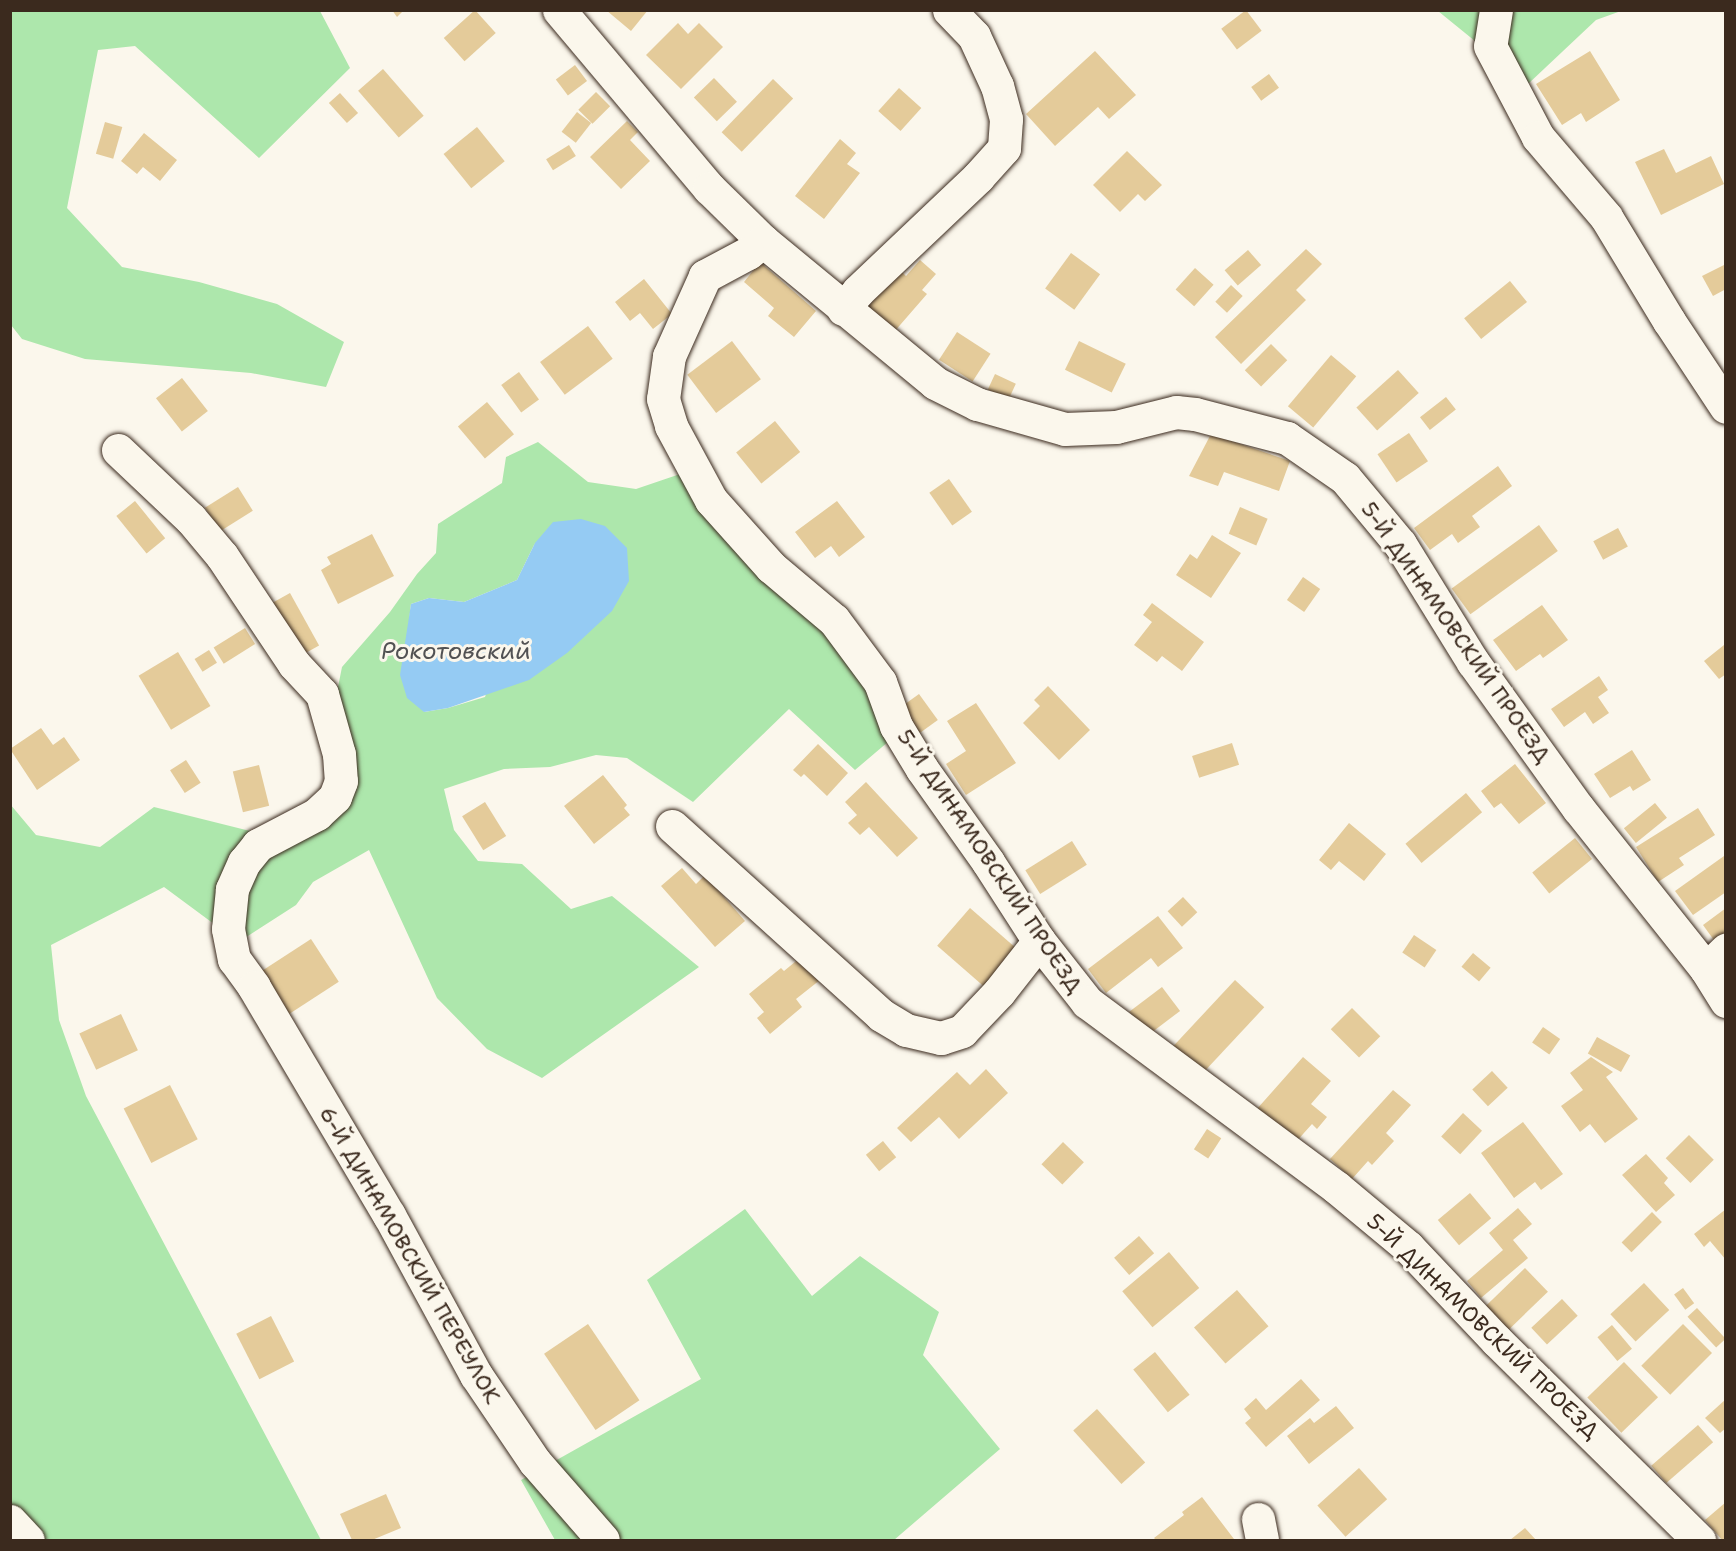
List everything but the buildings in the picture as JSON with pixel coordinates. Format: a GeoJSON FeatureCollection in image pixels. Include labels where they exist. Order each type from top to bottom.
{"type":"FeatureCollection","features":[{"type":"Feature","properties":{"kind":"street","name":"5-Й ДИНАМОВСКИЙ ПРОЕЗД"},"geometry":{"type":"LineString","coordinates":[[559,10],[710,188],[763,241],[935,383],[977,404],[1065,429],[1116,427],[1176,412],[1195,414],[1287,438],[1324,461],[1366,500],[1400,544],[1473,662],[1578,808],[1716,959],[1725,1001]]}},
{"type":"Feature","properties":{"kind":"street"},"geometry":{"type":"LineString","coordinates":[[843,309],[858,291],[978,177],[1004,148],[1006,119],[997,86],[974,36],[949,10]]}},
{"type":"Feature","properties":{"kind":"street"},"geometry":{"type":"LineString","coordinates":[[1496,10],[1490,46],[1538,137],[1606,217],[1669,321],[1725,407]]}},
{"type":"Feature","properties":{"kind":"street","name":"5-Й ДИНАМОВСКИЙ ПРОЕЗД"},"geometry":{"type":"LineString","coordinates":[[763,241],[748,253],[705,276],[669,356],[663,399],[670,426],[711,500],[771,567],[834,620],[880,682],[896,726],[922,770],[988,862],[1039,941],[1087,1002],[1336,1187],[1408,1247],[1497,1341],[1699,1540]]}},
{"type":"Feature","properties":{"kind":"street","name":"6-Й ДИНАМОВСКИЙ ПЕРЕУЛОК"},"geometry":{"type":"LineString","coordinates":[[118,450],[192,519],[222,556],[294,664],[322,694],[339,754],[341,781],[335,797],[317,814],[258,845],[244,862],[232,889],[228,929],[234,958],[254,987],[389,1215],[476,1375],[535,1462],[603,1540]]}},
{"type":"Feature","properties":{"kind":"street"},"geometry":{"type":"LineString","coordinates":[[672,826],[881,1015],[906,1030],[941,1038],[962,1031],[999,992],[1039,941]]}},
{"type":"Feature","properties":{"kind":"street"},"geometry":{"type":"LineString","coordinates":[[10,1521],[28,1540]]}},
{"type":"Feature","properties":{"kind":"green space"},"geometry":{"type":"Polygon","coordinates":[[[10,11],[320,11],[350,68],[259,158],[135,46],[98,50],[67,208],[122,267],[199,282],[277,304],[344,342],[326,387],[251,373],[85,359],[22,339],[11,325],[10,11]]]}},
{"type":"Feature","properties":{"kind":"green space"},"geometry":{"type":"Polygon","coordinates":[[[1438,11],[1621,11],[1596,20],[1528,84],[1438,11]]]}},
{"type":"Feature","properties":{"kind":"green space"},"geometry":{"type":"Polygon","coordinates":[[[538,442],[588,482],[636,489],[686,472],[830,628],[895,736],[855,770],[789,709],[693,802],[627,758],[596,755],[550,767],[504,769],[444,789],[454,830],[478,861],[522,864],[571,909],[612,896],[699,967],[542,1078],[487,1049],[437,998],[369,850],[313,882],[296,905],[237,943],[252,867],[329,819],[336,697],[342,667],[390,612],[417,574],[436,553],[438,524],[502,483],[506,457],[538,442]],[[535,543],[517,580],[464,602],[429,598],[411,604],[407,638],[424,712],[448,708],[485,697],[535,543]]]}},
{"type":"Feature","properties":{"kind":"green space"},"geometry":{"type":"Polygon","coordinates":[[[10,804],[36,835],[100,847],[154,807],[262,834],[214,924],[164,887],[51,945],[59,1020],[86,1096],[321,1540],[11,1540],[10,804]]]}},
{"type":"Feature","properties":{"kind":"green space"},"geometry":{"type":"Polygon","coordinates":[[[745,1209],[812,1296],[860,1256],[939,1312],[923,1355],[1000,1449],[894,1540],[555,1540],[521,1480],[701,1379],[647,1280],[745,1209]]]}},
{"type":"Feature","properties":{"kind":"water","name":"Рокотовский"},"geometry":{"type":"Polygon","coordinates":[[[581,519],[605,526],[627,548],[629,581],[612,611],[567,653],[529,680],[448,708],[424,712],[407,698],[400,675],[411,604],[429,598],[464,602],[517,580],[535,543],[553,522],[581,519]]]}}]}
